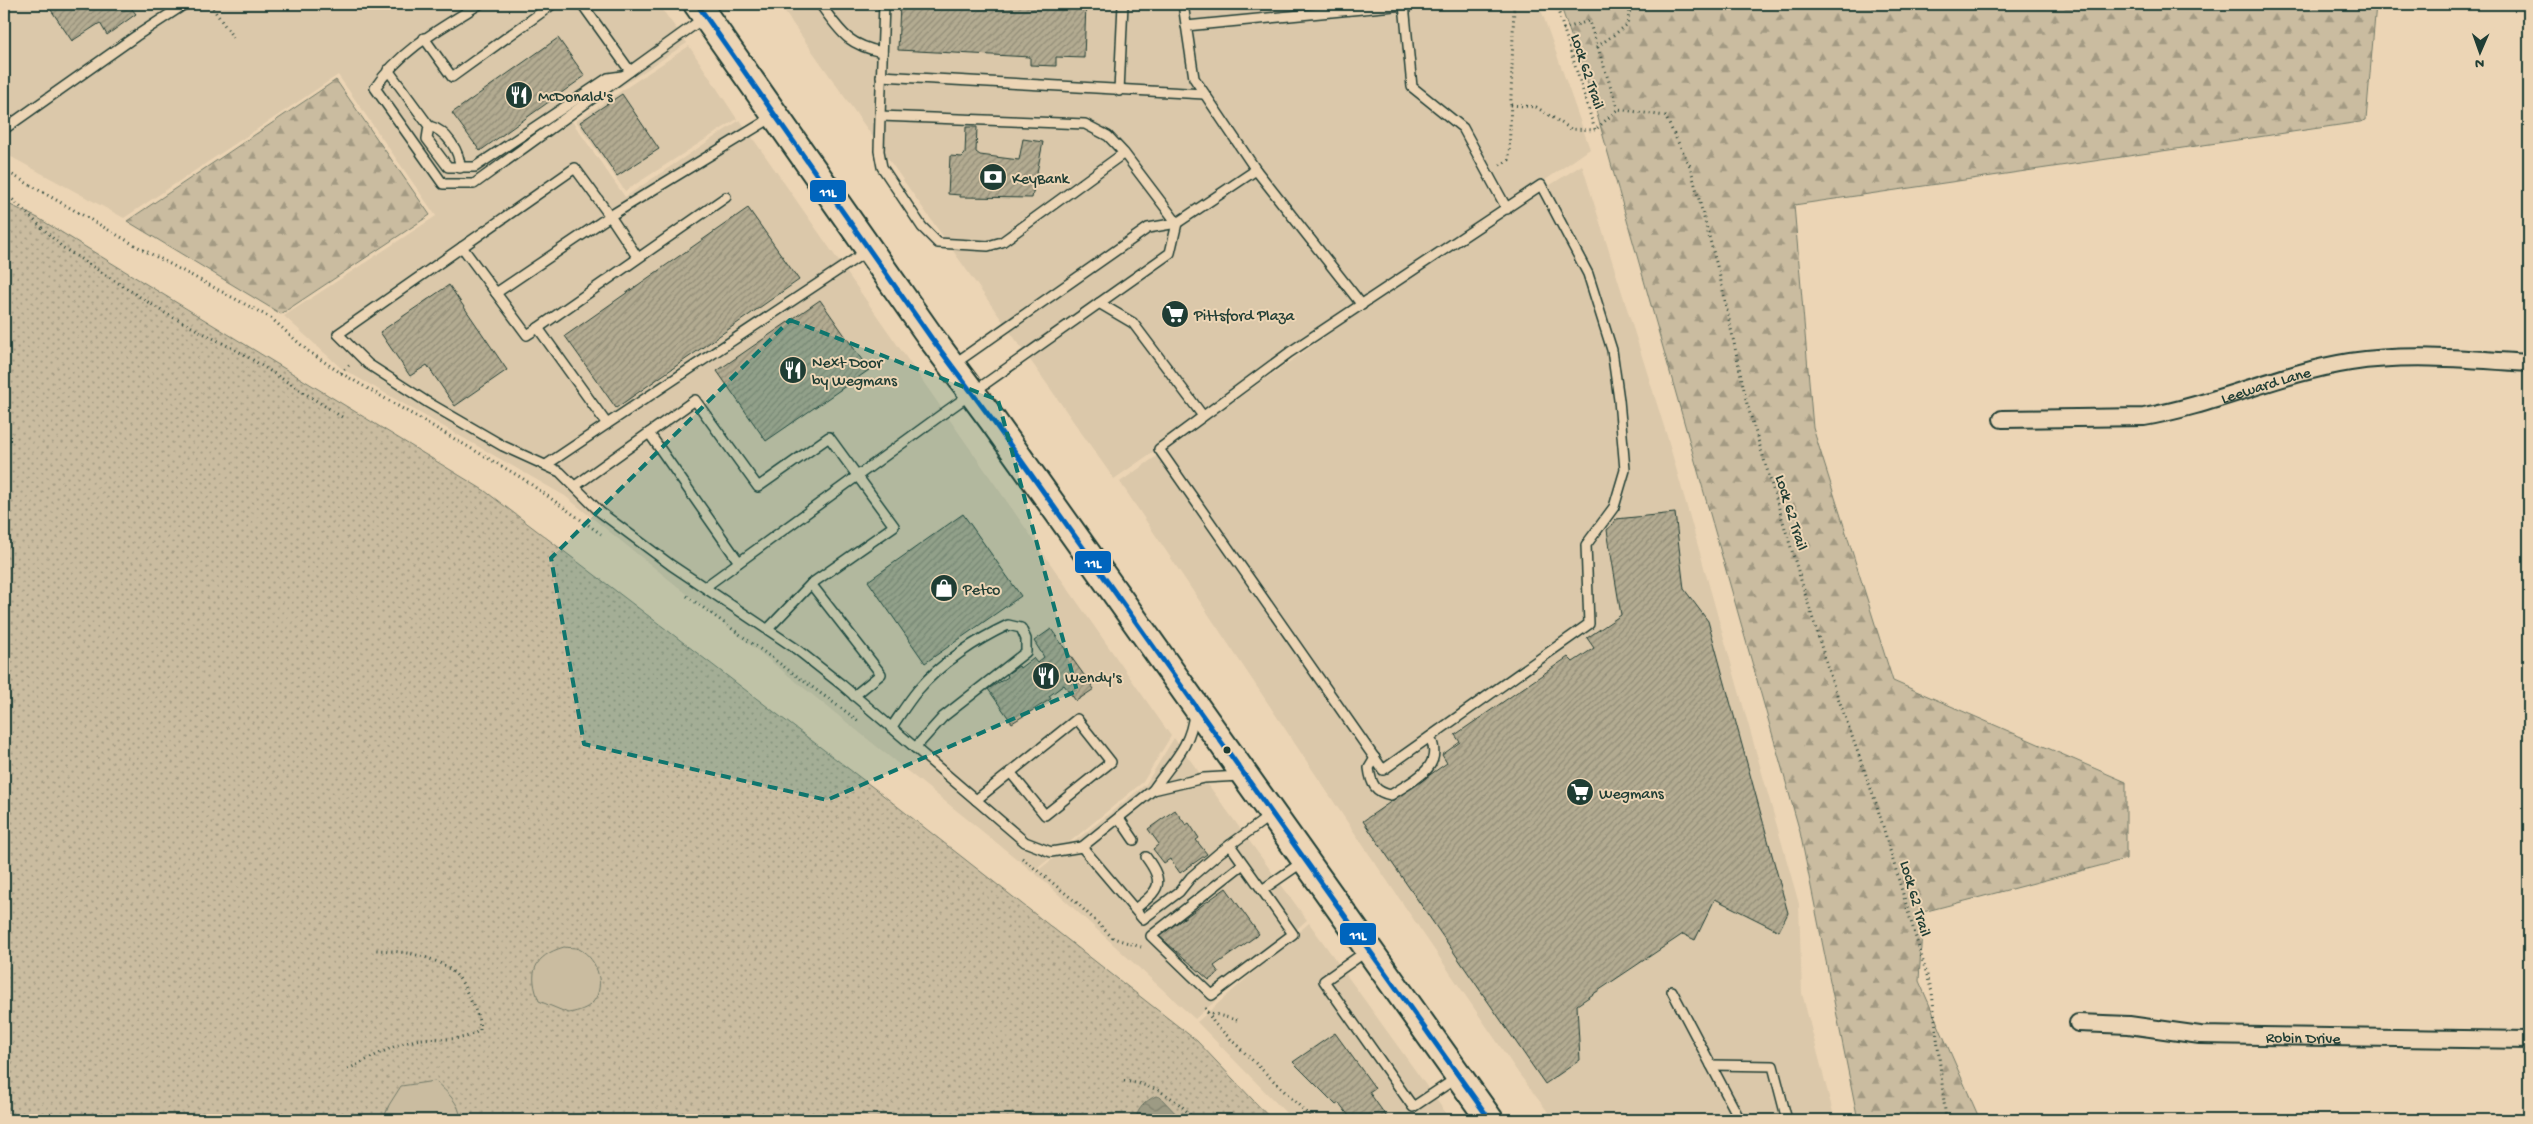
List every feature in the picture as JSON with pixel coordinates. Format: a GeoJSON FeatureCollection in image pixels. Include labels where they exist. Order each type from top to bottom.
{"type":"FeatureCollection","features":[{"type":"Feature","properties":{"kind":"main road"},"geometry":{"type":"LineString","coordinates":[[701,10],[952,366],[1490,1120]]}},
{"type":"Feature","properties":{"kind":"street","name":"Leeward Lane"},"geometry":{"type":"LineString","coordinates":[[2002,419],[2144,417],[2164,414],[2320,368],[2367,360],[2462,359],[2529,363]]}},
{"type":"Feature","properties":{"kind":"street","name":"Robin Drive"},"geometry":{"type":"LineString","coordinates":[[2078,1023],[2129,1025],[2200,1035],[2529,1040]]}},
{"type":"Feature","properties":{"kind":"lane"},"geometry":{"type":"LineString","coordinates":[[6,127],[136,36],[186,4]]}},
{"type":"Feature","properties":{"kind":"lane"},"geometry":{"type":"LineString","coordinates":[[480,4],[424,38],[388,70],[375,88],[444,184],[474,184],[627,74],[701,10]]}},
{"type":"Feature","properties":{"kind":"lane"},"geometry":{"type":"LineString","coordinates":[[424,38],[452,77],[553,4]]}},
{"type":"Feature","properties":{"kind":"lane"},"geometry":{"type":"LineString","coordinates":[[582,4],[627,74]]}},
{"type":"Feature","properties":{"kind":"lane"},"geometry":{"type":"LineString","coordinates":[[820,4],[842,34],[860,47],[882,52]]}},
{"type":"Feature","properties":{"kind":"lane"},"geometry":{"type":"LineString","coordinates":[[884,4],[879,151],[882,167],[922,227],[938,243],[988,246],[1002,242],[1124,153]]}},
{"type":"Feature","properties":{"kind":"lane"},"geometry":{"type":"LineString","coordinates":[[1119,91],[1123,4]]}},
{"type":"Feature","properties":{"kind":"lane"},"geometry":{"type":"LineString","coordinates":[[1183,4],[1194,78],[1256,170],[1362,306]]}},
{"type":"Feature","properties":{"kind":"lane"},"geometry":{"type":"LineString","coordinates":[[1186,26],[1404,4],[1412,87],[1463,128],[1507,209]]}},
{"type":"Feature","properties":{"kind":"lane"},"geometry":{"type":"LineString","coordinates":[[388,70],[429,126],[440,129],[460,157],[460,168]]}},
{"type":"Feature","properties":{"kind":"lane"},"geometry":{"type":"LineString","coordinates":[[429,126],[427,138],[448,168],[475,167],[608,78],[627,74]]}},
{"type":"Feature","properties":{"kind":"lane"},"geometry":{"type":"LineString","coordinates":[[881,76],[1119,91],[1204,94]]}},
{"type":"Feature","properties":{"kind":"lane"},"geometry":{"type":"LineString","coordinates":[[496,292],[610,216],[775,116]]}},
{"type":"Feature","properties":{"kind":"lane"},"geometry":{"type":"LineString","coordinates":[[880,116],[1085,124],[1108,136],[1124,153],[1177,223]]}},
{"type":"Feature","properties":{"kind":"lane"},"geometry":{"type":"LineString","coordinates":[[638,258],[575,168],[338,334],[368,364],[427,402],[503,446],[560,472],[600,512],[705,587],[768,629],[854,696],[1025,842],[1051,852],[1082,847],[1119,818],[1153,790],[1184,750],[1193,729],[1194,705]]}},
{"type":"Feature","properties":{"kind":"lane"},"geometry":{"type":"LineString","coordinates":[[952,366],[1148,228],[1177,223],[1256,170]]}},
{"type":"Feature","properties":{"kind":"lane"},"geometry":{"type":"LineString","coordinates":[[1541,185],[1588,274],[1612,350],[1625,470],[1614,507],[1586,545],[1589,624],[1383,770],[1159,449],[1290,352],[1362,306],[1488,219],[1507,209],[1541,185]]}},
{"type":"Feature","properties":{"kind":"lane"},"geometry":{"type":"LineString","coordinates":[[462,247],[527,335],[726,197]]}},
{"type":"Feature","properties":{"kind":"lane"},"geometry":{"type":"LineString","coordinates":[[705,587],[1170,252],[1177,223]]}},
{"type":"Feature","properties":{"kind":"lane"},"geometry":{"type":"LineString","coordinates":[[546,465],[870,250]]}},
{"type":"Feature","properties":{"kind":"lane"},"geometry":{"type":"LineString","coordinates":[[1099,303],[1133,323],[1203,416]]}},
{"type":"Feature","properties":{"kind":"lane"},"geometry":{"type":"LineString","coordinates":[[538,328],[607,424]]}},
{"type":"Feature","properties":{"kind":"lane"},"geometry":{"type":"LineString","coordinates":[[575,486],[695,400],[758,487],[829,438],[894,526],[811,584],[768,629]]}},
{"type":"Feature","properties":{"kind":"lane"},"geometry":{"type":"LineString","coordinates":[[648,433],[739,562]]}},
{"type":"Feature","properties":{"kind":"lane"},"geometry":{"type":"LineString","coordinates":[[811,584],[881,674],[854,696]]}},
{"type":"Feature","properties":{"kind":"lane"},"geometry":{"type":"LineString","coordinates":[[891,728],[918,690],[939,670],[990,634],[1008,625],[1021,628],[1026,639],[1026,652],[943,717],[915,748]]}},
{"type":"Feature","properties":{"kind":"lane"},"geometry":{"type":"LineString","coordinates":[[976,800],[1010,772],[1077,720],[1111,762],[1045,815],[1010,772]]}},
{"type":"Feature","properties":{"kind":"lane"},"geometry":{"type":"LineString","coordinates":[[1376,758],[1369,768],[1370,780],[1381,793],[1391,795],[1426,772],[1432,761],[1435,747],[1430,736]]}},
{"type":"Feature","properties":{"kind":"lane"},"geometry":{"type":"LineString","coordinates":[[1153,790],[1204,778],[1244,776]]}},
{"type":"Feature","properties":{"kind":"lane"},"geometry":{"type":"LineString","coordinates":[[1082,847],[1143,919],[1179,892],[1191,877],[1230,845],[1272,815]]}},
{"type":"Feature","properties":{"kind":"lane"},"geometry":{"type":"LineString","coordinates":[[1119,818],[1134,840]]}},
{"type":"Feature","properties":{"kind":"lane"},"geometry":{"type":"LineString","coordinates":[[1230,845],[1293,934],[1212,995],[1151,936],[1243,864]]}},
{"type":"Feature","properties":{"kind":"lane"},"geometry":{"type":"LineString","coordinates":[[1135,909],[1155,894],[1159,884],[1156,871],[1146,857]]}},
{"type":"Feature","properties":{"kind":"lane"},"geometry":{"type":"LineString","coordinates":[[1262,890],[1304,861]]}},
{"type":"Feature","properties":{"kind":"lane"},"geometry":{"type":"LineString","coordinates":[[1368,950],[1324,981],[1413,1106],[1458,1076]]}},
{"type":"Feature","properties":{"kind":"lane"},"geometry":{"type":"LineString","coordinates":[[1672,991],[1740,1120]]}},
{"type":"Feature","properties":{"kind":"lane"},"geometry":{"type":"LineString","coordinates":[[1711,1065],[1772,1066],[1788,1120]]}},
{"type":"Feature","properties":{"kind":"path"},"geometry":{"type":"LineString","coordinates":[[210,4],[234,39]]}},
{"type":"Feature","properties":{"kind":"path"},"geometry":{"type":"LineString","coordinates":[[1487,173],[1509,160],[1514,4]]}},
{"type":"Feature","properties":{"kind":"path","name":"Lock 62 Trail"},"geometry":{"type":"LineString","coordinates":[[1556,4],[1595,130],[1618,109],[1636,110],[1666,116],[1690,166],[1720,277],[1747,404],[1830,675],[1876,803],[1932,992],[1946,1120]]}},
{"type":"Feature","properties":{"kind":"path"},"geometry":{"type":"LineString","coordinates":[[1597,47],[1627,25],[1631,4]]}},
{"type":"Feature","properties":{"kind":"path"},"geometry":{"type":"LineString","coordinates":[[1563,29],[1588,21],[1618,109]]}},
{"type":"Feature","properties":{"kind":"path"},"geometry":{"type":"LineString","coordinates":[[1511,105],[1536,107],[1571,129],[1595,130]]}},
{"type":"Feature","properties":{"kind":"path"},"geometry":{"type":"LineString","coordinates":[[4,170],[140,248],[271,318],[308,351],[342,373],[522,478],[607,538]]}},
{"type":"Feature","properties":{"kind":"path"},"geometry":{"type":"LineString","coordinates":[[4,195],[11,198],[62,248],[166,313],[246,355],[342,417]]}},
{"type":"Feature","properties":{"kind":"path"},"geometry":{"type":"LineString","coordinates":[[684,594],[866,726]]}},
{"type":"Feature","properties":{"kind":"path"},"geometry":{"type":"LineString","coordinates":[[1018,854],[1076,902],[1113,938],[1143,947]]}},
{"type":"Feature","properties":{"kind":"path"},"geometry":{"type":"LineString","coordinates":[[348,1069],[412,1041],[473,1036],[480,1030],[480,1022],[473,1006],[463,984],[454,972],[435,961],[420,956],[398,951],[376,950]]}},
{"type":"Feature","properties":{"kind":"path"},"geometry":{"type":"LineString","coordinates":[[1204,1006],[1214,1023],[1314,1120]]}},
{"type":"Feature","properties":{"kind":"path"},"geometry":{"type":"LineString","coordinates":[[1207,1012],[1240,1020]]}},
{"type":"Feature","properties":{"kind":"path"},"geometry":{"type":"LineString","coordinates":[[1124,1081],[1157,1088],[1175,1099],[1195,1120]]}},
{"type":"Feature","properties":{"kind":"highlighted area"},"geometry":{"type":"Polygon","coordinates":[[[790,320],[998,400],[1077,691],[827,800],[584,744],[551,558],[790,320]]]}},
{"type":"Feature","properties":{"kind":"shaded area"},"geometry":{"type":"Polygon","coordinates":[[[4,4],[658,4],[687,43],[571,120],[625,197],[740,120],[1171,736],[1143,782],[1033,872],[565,496],[341,368],[284,316],[436,216],[338,75],[124,218],[4,153],[4,4]]]}},
{"type":"Feature","properties":{"kind":"shaded area","name":"Pittsford Plaza"},"geometry":{"type":"Polygon","coordinates":[[[779,4],[1539,4],[1590,149],[1114,479],[779,4]]]}},
{"type":"Feature","properties":{"kind":"shaded area"},"geometry":{"type":"Polygon","coordinates":[[[689,46],[737,119],[625,191],[576,121],[689,46]]]}},
{"type":"Feature","properties":{"kind":"shaded area"},"geometry":{"type":"Polygon","coordinates":[[[1582,165],[1667,436],[1799,904],[1802,993],[1835,1120],[1554,1120],[1519,1074],[1354,832],[1120,482],[1453,246],[1582,165]]]}},
{"type":"Feature","properties":{"kind":"shaded area"},"geometry":{"type":"Polygon","coordinates":[[[1174,738],[1307,920],[1195,1019],[1035,873],[1146,784],[1174,738]]]}},
{"type":"Feature","properties":{"kind":"shaded area"},"geometry":{"type":"Polygon","coordinates":[[[1309,923],[1451,1120],[1293,1120],[1197,1022],[1309,923]]]}},
{"type":"Feature","properties":{"kind":"green space"},"geometry":{"type":"Polygon","coordinates":[[[1560,4],[2376,4],[2366,120],[1794,205],[1813,428],[1893,681],[2126,782],[2126,859],[1923,912],[1919,981],[1980,1120],[1858,1120],[1800,832],[1591,93],[1560,4]]]}},
{"type":"Feature","properties":{"kind":"green space"},"geometry":{"type":"Polygon","coordinates":[[[336,80],[430,215],[281,314],[127,221],[336,80]]]}},
{"type":"Feature","properties":{"kind":"green space"},"geometry":{"type":"Polygon","coordinates":[[[4,202],[38,218],[485,491],[879,792],[1197,1041],[1272,1120],[4,1120],[4,202]]]}},
{"type":"Feature","properties":{"kind":"green space"},"geometry":{"type":"Polygon","coordinates":[[[564,947],[577,948],[586,953],[596,967],[599,983],[599,991],[590,1005],[568,1013],[539,1001],[534,982],[536,967],[545,955],[564,947]]]}},
{"type":"Feature","properties":{"kind":"green space"},"geometry":{"type":"Polygon","coordinates":[[[435,1081],[455,1103],[461,1120],[383,1120],[389,1105],[401,1086],[435,1081]]]}},
{"type":"Feature","properties":{"kind":"water"},"geometry":{"type":"Polygon","coordinates":[[[1156,1096],[1160,1097],[1182,1120],[1136,1120],[1136,1116],[1142,1106],[1156,1096]]]}},
{"type":"Feature","properties":{"kind":"building"},"geometry":{"type":"Polygon","coordinates":[[[47,4],[128,4],[136,14],[107,35],[100,23],[72,41],[47,4]]]}},
{"type":"Feature","properties":{"kind":"building"},"geometry":{"type":"Polygon","coordinates":[[[900,4],[1086,4],[1084,58],[1056,57],[1056,66],[1030,65],[1030,57],[898,50],[900,4]]]}},
{"type":"Feature","properties":{"kind":"building","name":"McDonald's"},"geometry":{"type":"Polygon","coordinates":[[[558,38],[585,76],[480,151],[452,113],[558,38]]]}},
{"type":"Feature","properties":{"kind":"building"},"geometry":{"type":"Polygon","coordinates":[[[622,94],[659,149],[617,176],[580,122],[622,94]]]}},
{"type":"Feature","properties":{"kind":"building","name":"KeyBank"},"geometry":{"type":"Polygon","coordinates":[[[966,127],[977,127],[976,152],[980,155],[1019,160],[1023,139],[1043,142],[1032,198],[960,197],[960,195],[948,194],[950,156],[962,157],[965,154],[966,127]]]}},
{"type":"Feature","properties":{"kind":"building"},"geometry":{"type":"Polygon","coordinates":[[[748,208],[799,280],[616,408],[565,336],[748,208]]]}},
{"type":"Feature","properties":{"kind":"building"},"geometry":{"type":"Polygon","coordinates":[[[449,285],[507,370],[455,406],[427,365],[410,376],[380,332],[449,285]]]}},
{"type":"Feature","properties":{"kind":"building","name":"Next Door by Wegmans"},"geometry":{"type":"Polygon","coordinates":[[[820,300],[869,370],[766,441],[717,371],[820,300]]]}},
{"type":"Feature","properties":{"kind":"building","name":"Wegmans"},"geometry":{"type":"Polygon","coordinates":[[[1675,513],[1684,589],[1708,621],[1788,913],[1779,931],[1715,899],[1695,940],[1683,934],[1577,1005],[1580,1060],[1545,1084],[1363,821],[1447,763],[1442,755],[1460,742],[1455,735],[1568,657],[1573,662],[1594,648],[1587,638],[1621,615],[1607,530],[1616,519],[1675,513]]]}},
{"type":"Feature","properties":{"kind":"building","name":"Petco"},"geometry":{"type":"Polygon","coordinates":[[[963,514],[1021,596],[925,663],[868,581],[963,514]]]}},
{"type":"Feature","properties":{"kind":"building","name":"Wendy's"},"geometry":{"type":"Polygon","coordinates":[[[1051,629],[1094,689],[1076,701],[1064,685],[1049,696],[1051,699],[1012,723],[988,689],[1008,677],[1007,674],[1019,666],[1020,668],[1033,658],[1037,663],[1044,657],[1034,641],[1051,629]]]}},
{"type":"Feature","properties":{"kind":"building"},"geometry":{"type":"Polygon","coordinates":[[[1175,810],[1186,825],[1189,823],[1199,838],[1196,840],[1207,854],[1180,873],[1170,859],[1164,863],[1153,849],[1159,844],[1148,829],[1175,810]]]}},
{"type":"Feature","properties":{"kind":"building"},"geometry":{"type":"Polygon","coordinates":[[[1226,888],[1259,934],[1214,966],[1219,973],[1209,980],[1159,936],[1226,888]]]}},
{"type":"Feature","properties":{"kind":"building"},"geometry":{"type":"Polygon","coordinates":[[[1335,1033],[1375,1088],[1369,1092],[1389,1120],[1357,1118],[1352,1120],[1339,1103],[1336,1105],[1293,1062],[1335,1033]]]}},
{"type":"Feature","properties":{"kind":"transit line","name":"11L"},"geometry":{"type":"LineString","coordinates":[[697,4],[932,339],[993,421],[1490,1120]]}},
{"type":"Feature","properties":{"kind":"place","name":"McDonald's"},"geometry":{"type":"Point","coordinates":[519,95]}},
{"type":"Feature","properties":{"kind":"place","name":"KeyBank"},"geometry":{"type":"Point","coordinates":[993,177]}},
{"type":"Feature","properties":{"kind":"place","name":"Pittsford Plaza"},"geometry":{"type":"Point","coordinates":[1175,314]}},
{"type":"Feature","properties":{"kind":"place","name":"Next Door by Wegmans"},"geometry":{"type":"Point","coordinates":[793,370]}},
{"type":"Feature","properties":{"kind":"place","name":"Petco"},"geometry":{"type":"Point","coordinates":[944,588]}},
{"type":"Feature","properties":{"kind":"place","name":"Wendy's"},"geometry":{"type":"Point","coordinates":[1046,676]}},
{"type":"Feature","properties":{"kind":"place","name":"Wegmans"},"geometry":{"type":"Point","coordinates":[1580,792]}}]}
